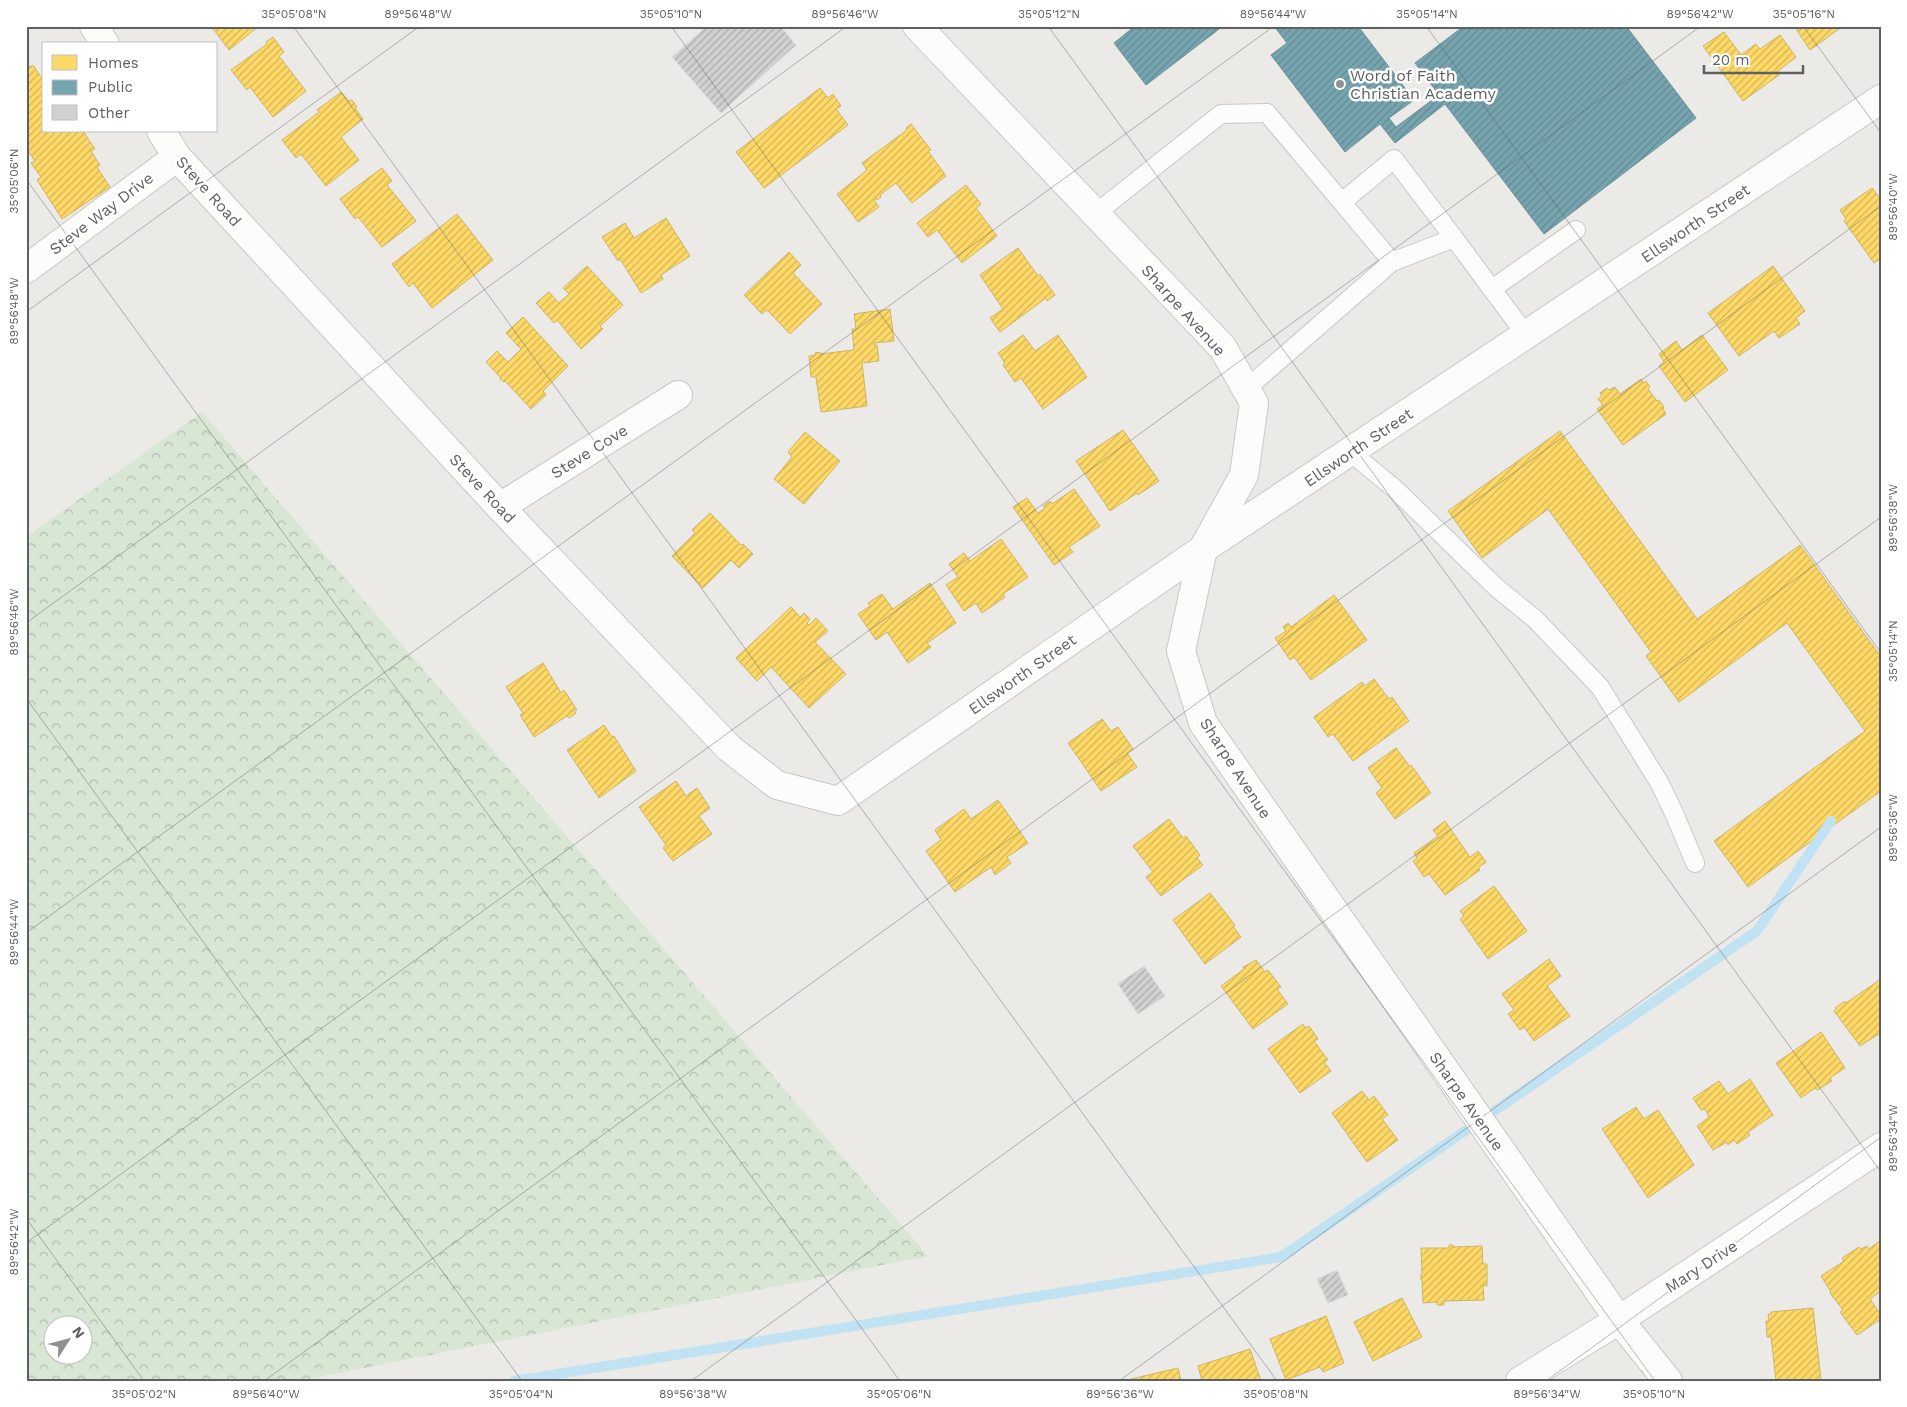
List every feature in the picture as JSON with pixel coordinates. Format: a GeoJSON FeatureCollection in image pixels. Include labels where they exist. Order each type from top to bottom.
{"type":"FeatureCollection","features":[{"type":"Feature","properties":{"kind":"street"},"geometry":{"type":"LineString","coordinates":[[94,26],[104,42]]}},
{"type":"Feature","properties":{"kind":"street","name":"Sharpe Avenue"},"geometry":{"type":"LineString","coordinates":[[917,26],[1223,348],[1254,403],[1244,475],[1204,550],[1181,651],[1203,723],[1619,1320],[1668,1381]]}},
{"type":"Feature","properties":{"kind":"street","name":"Ellsworth Street"},"geometry":{"type":"LineString","coordinates":[[838,801],[1204,550],[1881,99]]}},
{"type":"Feature","properties":{"kind":"street","name":"Steve Road"},"geometry":{"type":"LineString","coordinates":[[161,132],[177,157],[500,508],[729,748],[777,785],[838,801]]}},
{"type":"Feature","properties":{"kind":"street","name":"Steve Way Drive"},"geometry":{"type":"LineString","coordinates":[[26,269],[177,157]]}},
{"type":"Feature","properties":{"kind":"street","name":"Steve Cove"},"geometry":{"type":"LineString","coordinates":[[500,508],[678,395]]}},
{"type":"Feature","properties":{"kind":"street","name":"Mary Drive"},"geometry":{"type":"LineString","coordinates":[[1520,1381],[1619,1320],[1881,1148]]}},
{"type":"Feature","properties":{"kind":"lane"},"geometry":{"type":"LineString","coordinates":[[1095,214],[1221,114],[1267,113],[1392,262]]}},
{"type":"Feature","properties":{"kind":"lane"},"geometry":{"type":"LineString","coordinates":[[1342,202],[1394,159],[1526,335]]}},
{"type":"Feature","properties":{"kind":"lane"},"geometry":{"type":"LineString","coordinates":[[1492,289],[1576,230]]}},
{"type":"Feature","properties":{"kind":"lane"},"geometry":{"type":"LineString","coordinates":[[1246,389],[1392,262],[1454,238]]}},
{"type":"Feature","properties":{"kind":"lane"},"geometry":{"type":"LineString","coordinates":[[1350,452],[1394,488],[1498,589],[1535,619],[1600,687],[1659,782],[1695,863]]}},
{"type":"Feature","properties":{"kind":"green space"},"geometry":{"type":"Polygon","coordinates":[[[202,412],[928,1256],[299,1381],[26,1381],[26,537],[202,412]]]}},
{"type":"Feature","properties":{"kind":"building: Homes"},"geometry":{"type":"Polygon","coordinates":[[[211,26],[259,26],[229,50],[211,26]]]}},
{"type":"Feature","properties":{"kind":"building: Homes"},"geometry":{"type":"Polygon","coordinates":[[[1794,26],[1843,26],[1810,50],[1794,26]]]}},
{"type":"Feature","properties":{"kind":"building: Homes"},"geometry":{"type":"Polygon","coordinates":[[[1724,32],[1741,55],[1756,44],[1760,49],[1780,35],[1796,57],[1777,72],[1779,75],[1743,101],[1703,46],[1724,32]]]}},
{"type":"Feature","properties":{"kind":"building: Homes"},"geometry":{"type":"Polygon","coordinates":[[[273,37],[284,52],[279,56],[306,91],[273,117],[250,87],[247,90],[231,70],[267,44],[266,42],[273,37]]]}},
{"type":"Feature","properties":{"kind":"building: Homes"},"geometry":{"type":"Polygon","coordinates":[[[26,62],[30,67],[33,65],[42,78],[42,132],[84,132],[95,149],[91,151],[100,165],[97,167],[110,187],[62,219],[37,180],[41,177],[31,163],[35,161],[26,148],[26,62]]]}},
{"type":"Feature","properties":{"kind":"building: Homes"},"geometry":{"type":"Polygon","coordinates":[[[820,88],[828,98],[833,94],[841,106],[836,109],[848,125],[764,188],[736,152],[820,88]]]}},
{"type":"Feature","properties":{"kind":"building: Homes"},"geometry":{"type":"Polygon","coordinates":[[[341,92],[349,101],[352,100],[363,119],[341,137],[359,160],[326,186],[301,154],[296,158],[282,140],[319,112],[317,110],[341,92]]]}},
{"type":"Feature","properties":{"kind":"building: Homes"},"geometry":{"type":"Polygon","coordinates":[[[911,124],[931,150],[928,151],[946,176],[912,203],[896,183],[880,195],[881,197],[874,200],[879,207],[858,222],[837,194],[867,170],[862,163],[907,130],[906,128],[911,124]]]}},
{"type":"Feature","properties":{"kind":"building: Homes"},"geometry":{"type":"Polygon","coordinates":[[[382,168],[392,181],[387,185],[416,221],[382,247],[358,217],[355,219],[340,199],[382,168]]]}},
{"type":"Feature","properties":{"kind":"building: Homes"},"geometry":{"type":"Polygon","coordinates":[[[966,185],[981,204],[976,208],[997,236],[962,263],[937,230],[928,237],[917,223],[966,185]]]}},
{"type":"Feature","properties":{"kind":"building: Homes"},"geometry":{"type":"Polygon","coordinates":[[[1872,188],[1879,197],[1881,196],[1881,258],[1874,263],[1844,221],[1846,219],[1840,210],[1872,188]]]}},
{"type":"Feature","properties":{"kind":"building: Homes"},"geometry":{"type":"Polygon","coordinates":[[[457,214],[493,260],[432,308],[413,283],[409,287],[392,264],[457,214]]]}},
{"type":"Feature","properties":{"kind":"building: Homes"},"geometry":{"type":"Polygon","coordinates":[[[666,218],[690,256],[661,275],[663,279],[641,293],[620,259],[618,261],[602,237],[625,223],[634,238],[666,218]]]}},
{"type":"Feature","properties":{"kind":"building: Homes"},"geometry":{"type":"Polygon","coordinates":[[[1018,248],[1038,276],[1040,274],[1055,295],[1047,301],[1046,298],[1000,332],[990,318],[1003,309],[980,275],[1018,248]]]}},
{"type":"Feature","properties":{"kind":"building: Homes"},"geometry":{"type":"Polygon","coordinates":[[[789,252],[801,265],[793,273],[822,304],[790,334],[767,310],[762,314],[744,295],[789,252]]]}},
{"type":"Feature","properties":{"kind":"building: Homes"},"geometry":{"type":"Polygon","coordinates":[[[587,266],[623,305],[600,326],[603,329],[581,349],[557,320],[554,323],[536,303],[549,292],[559,303],[569,294],[563,288],[587,266]]]}},
{"type":"Feature","properties":{"kind":"building: Homes"},"geometry":{"type":"Polygon","coordinates":[[[1773,266],[1805,311],[1796,318],[1800,324],[1779,338],[1774,331],[1739,356],[1708,313],[1773,266]]]}},
{"type":"Feature","properties":{"kind":"building: Homes"},"geometry":{"type":"Polygon","coordinates":[[[890,309],[894,341],[874,343],[874,345],[877,345],[879,361],[862,363],[867,406],[821,412],[816,377],[811,377],[809,356],[820,352],[820,354],[854,350],[852,329],[856,329],[854,314],[890,309]]]}},
{"type":"Feature","properties":{"kind":"building: Homes"},"geometry":{"type":"Polygon","coordinates":[[[523,317],[568,366],[543,391],[546,395],[531,409],[505,381],[500,379],[486,362],[497,351],[508,362],[521,349],[506,333],[523,317]]]}},
{"type":"Feature","properties":{"kind":"building: Homes"},"geometry":{"type":"Polygon","coordinates":[[[1023,335],[1035,351],[1058,335],[1087,377],[1043,409],[1021,378],[1015,382],[1003,365],[1005,363],[998,353],[1023,335]]]}},
{"type":"Feature","properties":{"kind":"building: Homes"},"geometry":{"type":"Polygon","coordinates":[[[1702,335],[1728,370],[1685,402],[1659,366],[1664,362],[1659,354],[1676,341],[1682,350],[1702,335]]]}},
{"type":"Feature","properties":{"kind":"building: Homes"},"geometry":{"type":"Polygon","coordinates":[[[1641,379],[1643,383],[1646,381],[1650,387],[1648,389],[1657,401],[1659,400],[1666,414],[1623,445],[1597,409],[1603,405],[1598,399],[1602,396],[1600,393],[1607,388],[1609,390],[1615,387],[1620,394],[1641,379]]]}},
{"type":"Feature","properties":{"kind":"building: Homes"},"geometry":{"type":"Polygon","coordinates":[[[1123,430],[1159,481],[1110,511],[1076,461],[1123,430]]]}},
{"type":"Feature","properties":{"kind":"building: Homes"},"geometry":{"type":"Polygon","coordinates":[[[1560,431],[1697,619],[1800,545],[1881,657],[1881,791],[1748,887],[1714,841],[1865,731],[1787,623],[1679,702],[1646,656],[1651,652],[1548,509],[1482,558],[1448,511],[1560,431]]]}},
{"type":"Feature","properties":{"kind":"building: Homes"},"geometry":{"type":"Polygon","coordinates":[[[805,432],[840,461],[804,504],[774,479],[792,457],[788,452],[805,432]]]}},
{"type":"Feature","properties":{"kind":"building: Homes"},"geometry":{"type":"Polygon","coordinates":[[[1074,489],[1100,526],[1069,547],[1073,552],[1054,565],[1013,507],[1027,498],[1038,513],[1050,501],[1052,504],[1074,489]]]}},
{"type":"Feature","properties":{"kind":"building: Homes"},"geometry":{"type":"Polygon","coordinates":[[[710,513],[741,545],[743,544],[753,554],[739,568],[731,560],[703,588],[672,556],[695,533],[692,530],[710,513]]]}},
{"type":"Feature","properties":{"kind":"building: Homes"},"geometry":{"type":"Polygon","coordinates":[[[1001,539],[1028,577],[1003,594],[1005,597],[982,613],[976,603],[964,611],[946,585],[958,577],[949,564],[964,553],[970,561],[1001,539]]]}},
{"type":"Feature","properties":{"kind":"building: Homes"},"geometry":{"type":"Polygon","coordinates":[[[930,583],[956,623],[927,643],[931,647],[908,663],[887,632],[876,640],[858,614],[870,606],[868,603],[882,594],[893,609],[930,583]]]}},
{"type":"Feature","properties":{"kind":"building: Homes"},"geometry":{"type":"Polygon","coordinates":[[[1334,595],[1367,640],[1311,680],[1294,657],[1290,660],[1275,638],[1286,631],[1283,627],[1288,623],[1291,627],[1334,595]]]}},
{"type":"Feature","properties":{"kind":"building: Homes"},"geometry":{"type":"Polygon","coordinates":[[[791,607],[800,617],[804,613],[810,619],[807,623],[809,625],[816,618],[828,631],[815,642],[846,674],[809,708],[771,667],[757,681],[736,658],[791,607]]]}},
{"type":"Feature","properties":{"kind":"building: Homes"},"geometry":{"type":"Polygon","coordinates":[[[543,663],[561,693],[564,690],[577,710],[569,718],[567,716],[534,737],[520,715],[523,713],[506,687],[543,663]]]}},
{"type":"Feature","properties":{"kind":"building: Homes"},"geometry":{"type":"Polygon","coordinates":[[[1374,679],[1389,699],[1392,697],[1409,721],[1353,761],[1333,734],[1328,737],[1314,717],[1362,682],[1365,686],[1374,679]]]}},
{"type":"Feature","properties":{"kind":"building: Homes"},"geometry":{"type":"Polygon","coordinates":[[[1102,719],[1111,731],[1118,727],[1133,749],[1127,753],[1137,767],[1101,791],[1068,743],[1102,719]]]}},
{"type":"Feature","properties":{"kind":"building: Homes"},"geometry":{"type":"Polygon","coordinates":[[[604,725],[612,737],[614,736],[636,771],[599,798],[567,750],[604,725]]]}},
{"type":"Feature","properties":{"kind":"building: Homes"},"geometry":{"type":"Polygon","coordinates":[[[1396,748],[1431,793],[1395,819],[1376,793],[1382,788],[1368,768],[1396,748]]]}},
{"type":"Feature","properties":{"kind":"building: Homes"},"geometry":{"type":"Polygon","coordinates":[[[676,781],[686,796],[697,788],[710,808],[699,816],[712,834],[673,861],[663,848],[666,845],[639,807],[676,781]]]}},
{"type":"Feature","properties":{"kind":"building: Homes"},"geometry":{"type":"Polygon","coordinates":[[[998,800],[1028,843],[1007,857],[1011,863],[995,875],[991,867],[955,892],[926,851],[941,840],[935,830],[964,809],[971,819],[998,800]]]}},
{"type":"Feature","properties":{"kind":"building: Homes"},"geometry":{"type":"Polygon","coordinates":[[[1169,819],[1183,838],[1186,836],[1200,855],[1197,858],[1203,865],[1161,896],[1146,877],[1153,872],[1133,846],[1169,819]]]}},
{"type":"Feature","properties":{"kind":"building: Homes"},"geometry":{"type":"Polygon","coordinates":[[[1445,821],[1470,857],[1478,851],[1486,862],[1478,868],[1480,870],[1445,895],[1429,874],[1424,877],[1413,861],[1417,858],[1414,853],[1438,836],[1433,830],[1445,821]]]}},
{"type":"Feature","properties":{"kind":"building: Homes"},"geometry":{"type":"Polygon","coordinates":[[[1494,886],[1527,931],[1488,959],[1460,919],[1464,916],[1460,911],[1494,886]]]}},
{"type":"Feature","properties":{"kind":"building: Homes"},"geometry":{"type":"Polygon","coordinates":[[[1210,893],[1235,925],[1233,926],[1241,937],[1205,964],[1173,920],[1210,893]]]}},
{"type":"Feature","properties":{"kind":"building: Homes"},"geometry":{"type":"Polygon","coordinates":[[[1549,959],[1561,976],[1547,986],[1570,1016],[1534,1041],[1524,1027],[1520,1030],[1508,1014],[1514,1010],[1502,994],[1549,959]]]}},
{"type":"Feature","properties":{"kind":"building: Homes"},"geometry":{"type":"Polygon","coordinates":[[[1256,960],[1265,972],[1268,970],[1281,987],[1277,989],[1288,1004],[1253,1029],[1221,986],[1244,969],[1243,967],[1256,960]]]}},
{"type":"Feature","properties":{"kind":"building: Homes"},"geometry":{"type":"Polygon","coordinates":[[[1881,979],[1881,1036],[1879,1034],[1860,1046],[1834,1011],[1835,1008],[1845,1001],[1846,1003],[1881,979]]]}},
{"type":"Feature","properties":{"kind":"building: Homes"},"geometry":{"type":"Polygon","coordinates":[[[1303,1024],[1305,1028],[1309,1026],[1318,1039],[1314,1041],[1328,1060],[1324,1062],[1331,1071],[1300,1093],[1268,1049],[1303,1024]]]}},
{"type":"Feature","properties":{"kind":"building: Homes"},"geometry":{"type":"Polygon","coordinates":[[[1821,1032],[1845,1068],[1830,1078],[1832,1081],[1817,1090],[1815,1088],[1801,1098],[1776,1063],[1821,1032]]]}},
{"type":"Feature","properties":{"kind":"building: Homes"},"geometry":{"type":"Polygon","coordinates":[[[1750,1079],[1773,1115],[1748,1132],[1750,1135],[1737,1144],[1734,1140],[1728,1145],[1727,1142],[1713,1150],[1697,1126],[1709,1117],[1705,1109],[1701,1110],[1693,1098],[1719,1081],[1728,1094],[1750,1079]]]}},
{"type":"Feature","properties":{"kind":"building: Homes"},"geometry":{"type":"Polygon","coordinates":[[[1362,1091],[1369,1100],[1374,1096],[1388,1115],[1382,1119],[1398,1140],[1367,1162],[1332,1113],[1362,1091]]]}},
{"type":"Feature","properties":{"kind":"building: Homes"},"geometry":{"type":"Polygon","coordinates":[[[1636,1107],[1644,1119],[1658,1110],[1694,1165],[1648,1198],[1602,1129],[1636,1107]]]}},
{"type":"Feature","properties":{"kind":"building: Homes"},"geometry":{"type":"Polygon","coordinates":[[[1881,1240],[1881,1291],[1870,1299],[1881,1315],[1881,1319],[1857,1335],[1840,1312],[1843,1310],[1830,1293],[1821,1276],[1844,1261],[1842,1258],[1859,1247],[1861,1249],[1867,1246],[1869,1249],[1881,1240]]]}},
{"type":"Feature","properties":{"kind":"building: Homes"},"geometry":{"type":"Polygon","coordinates":[[[1449,1245],[1453,1245],[1453,1247],[1482,1246],[1483,1264],[1487,1264],[1487,1286],[1483,1285],[1484,1300],[1444,1301],[1444,1305],[1437,1305],[1437,1302],[1423,1303],[1421,1248],[1449,1248],[1449,1245]]]}},
{"type":"Feature","properties":{"kind":"building: Homes"},"geometry":{"type":"Polygon","coordinates":[[[1402,1298],[1422,1337],[1373,1361],[1354,1322],[1402,1298]]]}},
{"type":"Feature","properties":{"kind":"building: Homes"},"geometry":{"type":"Polygon","coordinates":[[[1813,1308],[1821,1381],[1776,1381],[1771,1337],[1767,1337],[1766,1321],[1769,1321],[1768,1314],[1771,1314],[1771,1312],[1813,1308]]]}},
{"type":"Feature","properties":{"kind":"building: Homes"},"geometry":{"type":"Polygon","coordinates":[[[1326,1316],[1344,1363],[1323,1372],[1320,1367],[1286,1380],[1270,1339],[1326,1316]]]}},
{"type":"Feature","properties":{"kind":"building: Homes"},"geometry":{"type":"Polygon","coordinates":[[[1250,1349],[1261,1381],[1202,1381],[1198,1366],[1250,1349]]]}},
{"type":"Feature","properties":{"kind":"building: Homes"},"geometry":{"type":"Polygon","coordinates":[[[1178,1368],[1181,1381],[1123,1381],[1178,1368]]]}},
{"type":"Feature","properties":{"kind":"building: Public"},"geometry":{"type":"Polygon","coordinates":[[[1135,26],[1223,26],[1146,85],[1114,43],[1135,26]]]}},
{"type":"Feature","properties":{"kind":"building: Public"},"geometry":{"type":"Polygon","coordinates":[[[1274,26],[1358,26],[1414,100],[1389,118],[1396,127],[1439,95],[1415,63],[1464,26],[1626,26],[1696,118],[1544,234],[1445,104],[1395,143],[1380,124],[1345,152],[1271,55],[1287,43],[1274,26]]]}},
{"type":"Feature","properties":{"kind":"building: Other"},"geometry":{"type":"Polygon","coordinates":[[[707,26],[780,26],[796,45],[721,113],[672,57],[707,26]]]}},
{"type":"Feature","properties":{"kind":"building: Other"},"geometry":{"type":"Polygon","coordinates":[[[1144,966],[1165,996],[1138,1014],[1118,984],[1144,966]]]}},
{"type":"Feature","properties":{"kind":"building: Other"},"geometry":{"type":"Polygon","coordinates":[[[1337,1270],[1348,1295],[1328,1303],[1317,1279],[1337,1270]]]}},
{"type":"Feature","properties":{"kind":"waterway"},"geometry":{"type":"LineString","coordinates":[[514,1381],[1281,1257],[1757,931],[1831,821]]}},
{"type":"Feature","properties":{"kind":"place","name":"Word of Faith Christian Academy"},"geometry":{"type":"Point","coordinates":[1340,84]}}]}
